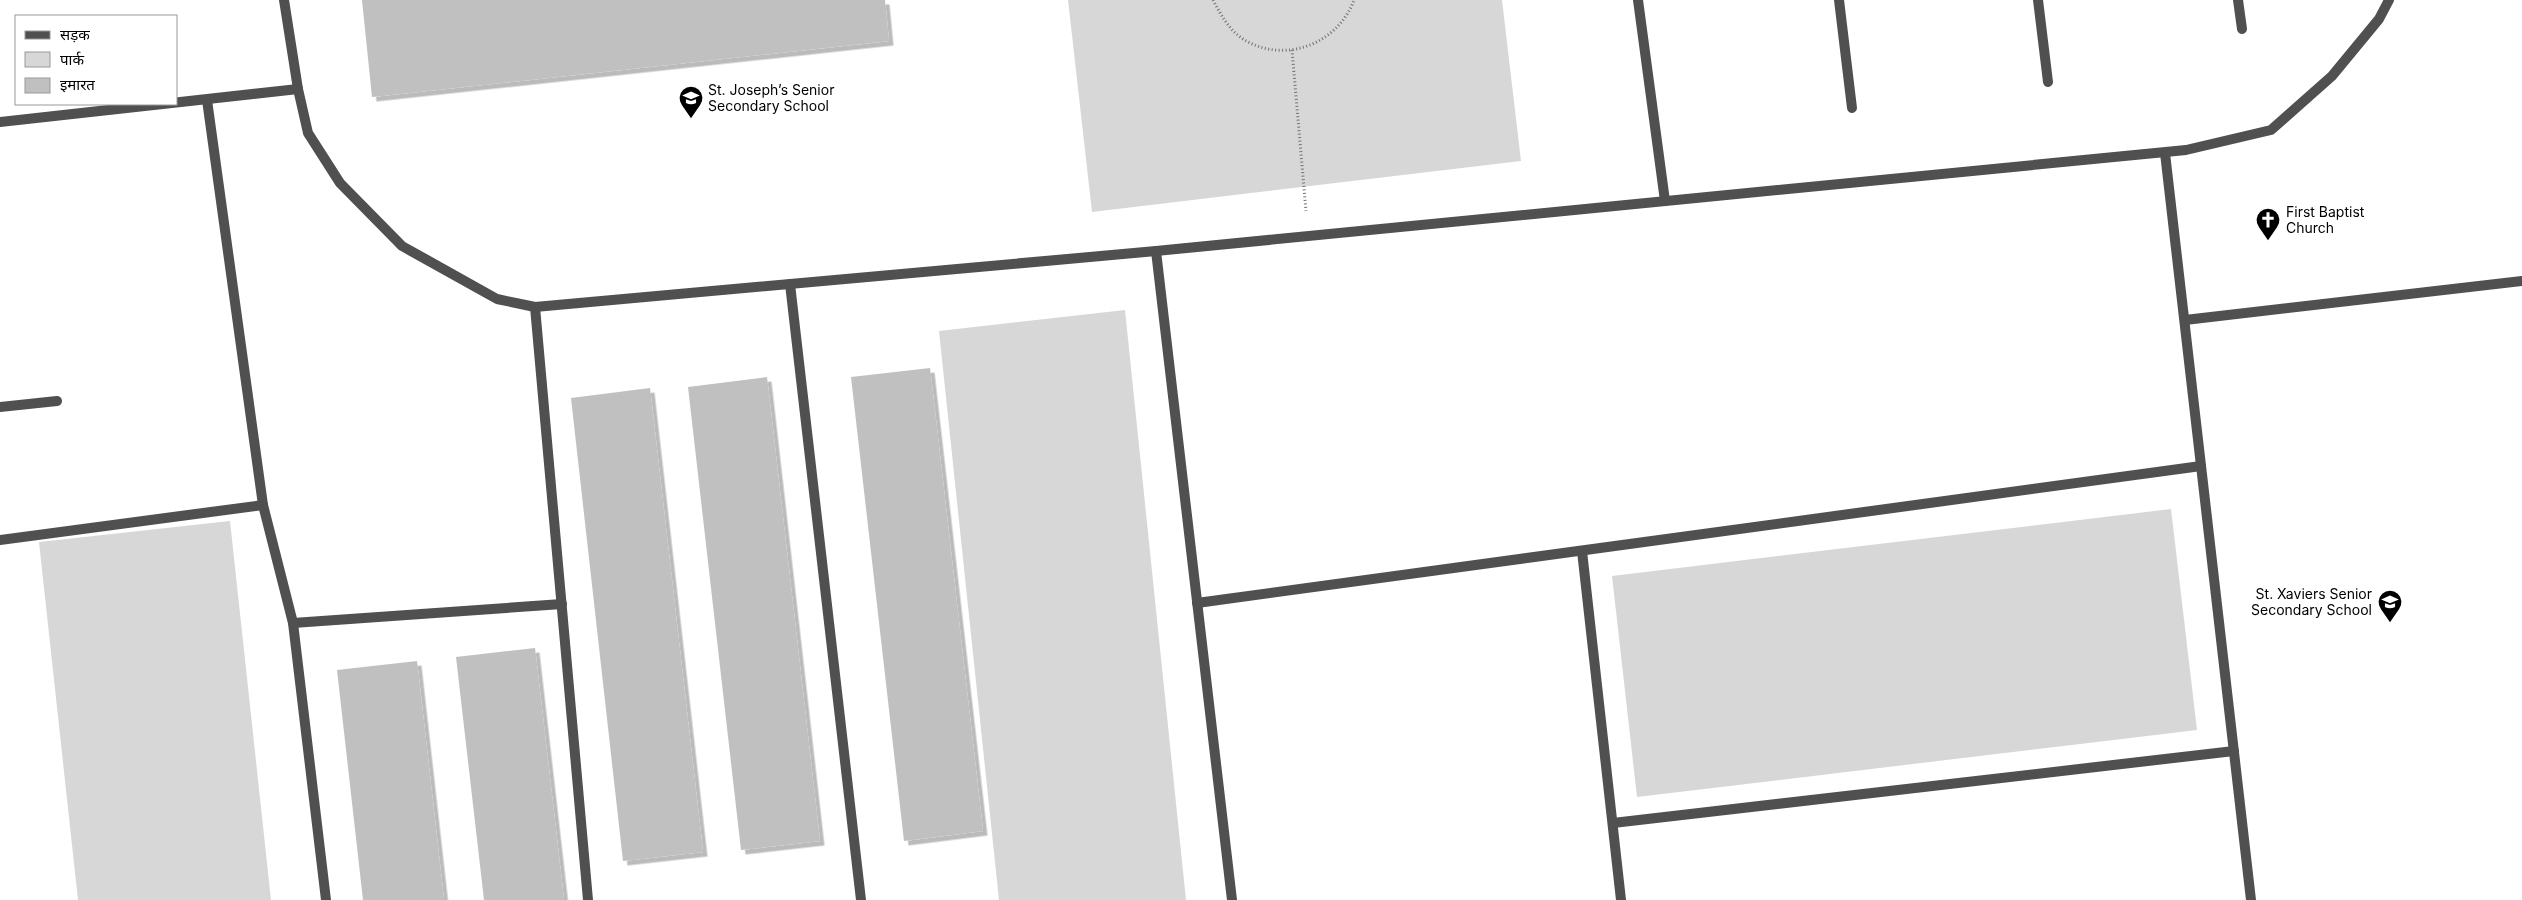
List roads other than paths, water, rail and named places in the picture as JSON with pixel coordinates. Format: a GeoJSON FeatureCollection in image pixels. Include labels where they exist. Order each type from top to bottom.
{"type":"FeatureCollection","features":[{"type":"Feature","properties":{"kind":"street"},"geometry":{"type":"LineString","coordinates":[[284,0],[298,89],[308,133],[340,183],[402,246],[497,299],[535,306],[1309,237],[2186,150],[2272,130],[2332,76],[2379,19],[2389,0]]}},
{"type":"Feature","properties":{"kind":"street"},"geometry":{"type":"LineString","coordinates":[[1638,0],[1665,201]]}},
{"type":"Feature","properties":{"kind":"street"},"geometry":{"type":"LineString","coordinates":[[1839,0],[1852,108]]}},
{"type":"Feature","properties":{"kind":"street"},"geometry":{"type":"LineString","coordinates":[[2038,0],[2048,82]]}},
{"type":"Feature","properties":{"kind":"street"},"geometry":{"type":"LineString","coordinates":[[2238,0],[2242,29]]}},
{"type":"Feature","properties":{"kind":"street"},"geometry":{"type":"LineString","coordinates":[[178,103],[298,89]]}},
{"type":"Feature","properties":{"kind":"street"},"geometry":{"type":"LineString","coordinates":[[207,100],[263,505],[292,623],[326,900]]}},
{"type":"Feature","properties":{"kind":"street"},"geometry":{"type":"LineString","coordinates":[[0,122],[160,105]]}},
{"type":"Feature","properties":{"kind":"street"},"geometry":{"type":"LineString","coordinates":[[2165,153],[2251,900]]}},
{"type":"Feature","properties":{"kind":"street"},"geometry":{"type":"LineString","coordinates":[[1156,251],[1232,900]]}},
{"type":"Feature","properties":{"kind":"street"},"geometry":{"type":"LineString","coordinates":[[2185,320],[2522,281]]}},
{"type":"Feature","properties":{"kind":"street"},"geometry":{"type":"LineString","coordinates":[[790,284],[861,900]]}},
{"type":"Feature","properties":{"kind":"street"},"geometry":{"type":"LineString","coordinates":[[535,306],[588,900]]}},
{"type":"Feature","properties":{"kind":"street"},"geometry":{"type":"LineString","coordinates":[[0,407],[57,401]]}},
{"type":"Feature","properties":{"kind":"street"},"geometry":{"type":"LineString","coordinates":[[1197,603],[2201,466]]}},
{"type":"Feature","properties":{"kind":"street"},"geometry":{"type":"LineString","coordinates":[[0,540],[263,505]]}},
{"type":"Feature","properties":{"kind":"street"},"geometry":{"type":"LineString","coordinates":[[1582,551],[1621,900]]}},
{"type":"Feature","properties":{"kind":"street"},"geometry":{"type":"LineString","coordinates":[[292,623],[562,604]]}},
{"type":"Feature","properties":{"kind":"street"},"geometry":{"type":"LineString","coordinates":[[1612,822],[2234,751]]}},
{"type":"Feature","properties":{"kind":"place","name":"St. Joseph’s Senior Secondary School"},"geometry":{"type":"Point","coordinates":[691,119]}},
{"type":"Feature","properties":{"kind":"place","name":"First Baptist Church"},"geometry":{"type":"Point","coordinates":[2268,241]}},
{"type":"Feature","properties":{"kind":"place","name":"St. Xaviers Senior Secondary School"},"geometry":{"type":"Point","coordinates":[2390,623]}}]}
